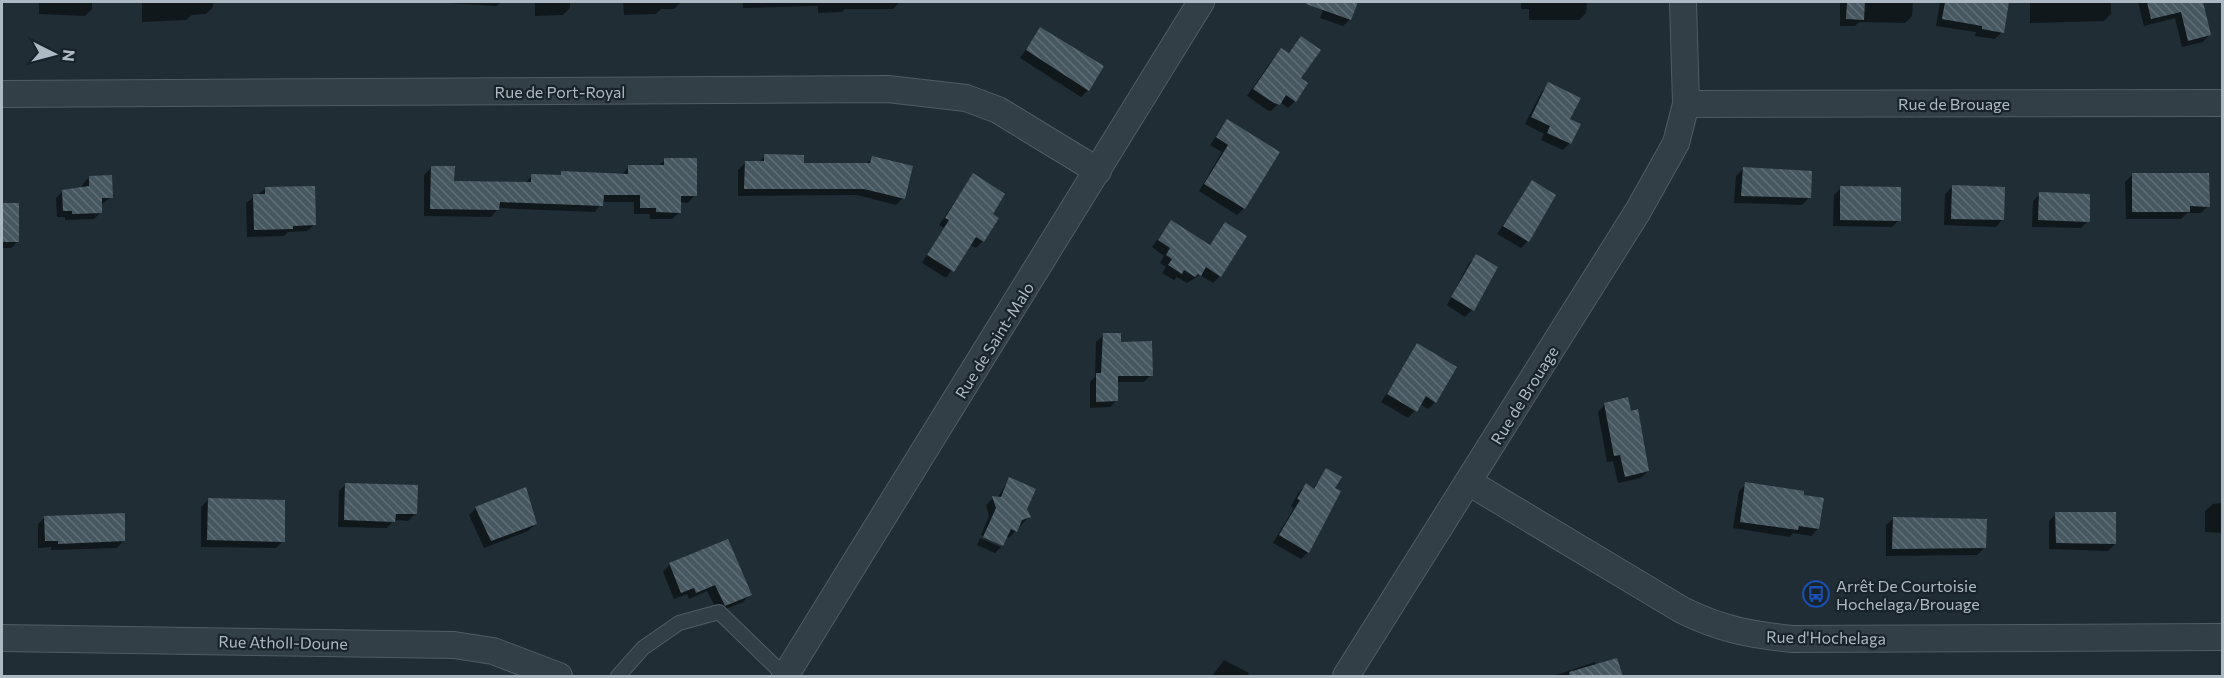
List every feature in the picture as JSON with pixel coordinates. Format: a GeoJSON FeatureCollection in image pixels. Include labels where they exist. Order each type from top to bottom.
{"type":"FeatureCollection","features":[{"type":"Feature","properties":{"kind":"street","name":"Rue de Saint-Malo"},"geometry":{"type":"LineString","coordinates":[[785,676],[1201,2]]}},
{"type":"Feature","properties":{"kind":"street","name":"Rue de Brouage"},"geometry":{"type":"LineString","coordinates":[[1346,676],[1470,483],[1638,211],[1676,142],[1686,104],[1683,2]]}},
{"type":"Feature","properties":{"kind":"street","name":"Rue de Port-Royal"},"geometry":{"type":"LineString","coordinates":[[2,94],[888,89],[966,98],[998,110],[1098,171]]}},
{"type":"Feature","properties":{"kind":"street","name":"Rue de Brouage"},"geometry":{"type":"LineString","coordinates":[[1686,104],[2223,103]]}},
{"type":"Feature","properties":{"kind":"street","name":"Rue d'Hochelaga"},"geometry":{"type":"LineString","coordinates":[[1470,483],[1682,610],[1713,625],[1754,636],[1794,639],[2223,637]]}},
{"type":"Feature","properties":{"kind":"street","name":"Rue Atholl-Doune"},"geometry":{"type":"LineString","coordinates":[[2,638],[454,645],[493,651],[559,676]]}},
{"type":"Feature","properties":{"kind":"lane"},"geometry":{"type":"LineString","coordinates":[[618,676],[643,648],[679,623],[719,612],[785,676]]}},
{"type":"Feature","properties":{"kind":"building"},"geometry":{"type":"Polygon","coordinates":[[[1307,2],[1358,2],[1351,20],[1306,4],[1307,2]]]}},
{"type":"Feature","properties":{"kind":"building"},"geometry":{"type":"Polygon","coordinates":[[[1847,2],[1865,2],[1864,20],[1846,19],[1847,2]]]}},
{"type":"Feature","properties":{"kind":"building"},"geometry":{"type":"Polygon","coordinates":[[[1945,2],[2009,2],[2004,33],[1982,29],[1982,26],[1942,19],[1945,2]]]}},
{"type":"Feature","properties":{"kind":"building"},"geometry":{"type":"Polygon","coordinates":[[[2147,2],[2203,2],[2211,35],[2188,41],[2181,12],[2151,19],[2147,2]]]}},
{"type":"Feature","properties":{"kind":"building"},"geometry":{"type":"Polygon","coordinates":[[[1040,27],[1104,66],[1089,91],[1026,50],[1040,27]]]}},
{"type":"Feature","properties":{"kind":"building"},"geometry":{"type":"Polygon","coordinates":[[[1301,36],[1321,50],[1301,78],[1308,83],[1296,102],[1286,95],[1280,105],[1274,103],[1253,89],[1281,48],[1289,53],[1301,36]]]}},
{"type":"Feature","properties":{"kind":"building"},"geometry":{"type":"Polygon","coordinates":[[[1548,82],[1581,98],[1570,119],[1581,124],[1571,144],[1547,133],[1550,126],[1531,117],[1548,82]]]}},
{"type":"Feature","properties":{"kind":"building"},"geometry":{"type":"Polygon","coordinates":[[[1227,119],[1280,152],[1245,209],[1204,184],[1228,145],[1216,137],[1227,119]]]}},
{"type":"Feature","properties":{"kind":"building"},"geometry":{"type":"Polygon","coordinates":[[[764,154],[804,155],[804,163],[870,163],[872,156],[913,166],[905,199],[864,189],[744,189],[745,161],[764,161],[764,154]]]}},
{"type":"Feature","properties":{"kind":"building"},"geometry":{"type":"Polygon","coordinates":[[[664,158],[697,158],[697,196],[681,196],[681,213],[656,212],[656,208],[640,208],[640,195],[604,195],[603,206],[500,202],[499,210],[430,209],[431,166],[455,166],[454,181],[531,182],[531,174],[561,175],[561,171],[628,174],[628,165],[664,165],[664,158]]]}},
{"type":"Feature","properties":{"kind":"building"},"geometry":{"type":"Polygon","coordinates":[[[1743,167],[1812,171],[1811,198],[1741,196],[1743,167]]]}},
{"type":"Feature","properties":{"kind":"building"},"geometry":{"type":"Polygon","coordinates":[[[973,173],[1005,194],[993,214],[999,218],[984,242],[976,237],[954,272],[927,255],[949,220],[945,218],[973,173]]]}},
{"type":"Feature","properties":{"kind":"building"},"geometry":{"type":"Polygon","coordinates":[[[2132,173],[2209,173],[2210,207],[2190,206],[2190,212],[2132,212],[2132,173]]]}},
{"type":"Feature","properties":{"kind":"building"},"geometry":{"type":"Polygon","coordinates":[[[112,175],[113,198],[102,198],[102,213],[72,214],[72,211],[63,211],[62,190],[89,186],[89,176],[112,175]]]}},
{"type":"Feature","properties":{"kind":"building"},"geometry":{"type":"Polygon","coordinates":[[[1532,180],[1556,195],[1529,242],[1503,226],[1532,180]]]}},
{"type":"Feature","properties":{"kind":"building"},"geometry":{"type":"Polygon","coordinates":[[[1952,185],[2005,187],[2004,220],[1951,219],[1952,185]]]}},
{"type":"Feature","properties":{"kind":"building"},"geometry":{"type":"Polygon","coordinates":[[[315,186],[316,225],[293,226],[293,229],[254,230],[253,194],[265,194],[265,187],[315,186]]]}},
{"type":"Feature","properties":{"kind":"building"},"geometry":{"type":"Polygon","coordinates":[[[1840,186],[1901,187],[1901,221],[1840,220],[1840,186]]]}},
{"type":"Feature","properties":{"kind":"building"},"geometry":{"type":"Polygon","coordinates":[[[2039,192],[2090,194],[2090,222],[2038,220],[2039,192]]]}},
{"type":"Feature","properties":{"kind":"building"},"geometry":{"type":"Polygon","coordinates":[[[2,203],[19,203],[19,242],[2,242],[2,203]]]}},
{"type":"Feature","properties":{"kind":"building"},"geometry":{"type":"Polygon","coordinates":[[[1171,220],[1210,245],[1225,222],[1247,236],[1221,277],[1206,267],[1201,276],[1198,274],[1195,277],[1184,270],[1182,274],[1168,265],[1172,259],[1166,255],[1170,248],[1158,240],[1171,220]]]}},
{"type":"Feature","properties":{"kind":"building"},"geometry":{"type":"Polygon","coordinates":[[[1476,254],[1498,267],[1474,311],[1451,297],[1476,254]]]}},
{"type":"Feature","properties":{"kind":"building"},"geometry":{"type":"Polygon","coordinates":[[[1103,333],[1121,333],[1121,342],[1152,341],[1153,376],[1118,376],[1118,401],[1096,402],[1096,373],[1101,373],[1103,333]]]}},
{"type":"Feature","properties":{"kind":"building"},"geometry":{"type":"Polygon","coordinates":[[[1417,343],[1457,367],[1436,403],[1426,396],[1417,412],[1387,394],[1417,343]]]}},
{"type":"Feature","properties":{"kind":"building"},"geometry":{"type":"Polygon","coordinates":[[[1628,397],[1631,411],[1638,409],[1649,471],[1625,477],[1620,455],[1614,456],[1604,403],[1628,397]]]}},
{"type":"Feature","properties":{"kind":"building"},"geometry":{"type":"Polygon","coordinates":[[[1326,468],[1342,477],[1335,488],[1341,491],[1309,553],[1279,535],[1300,500],[1297,499],[1306,483],[1314,489],[1326,468]]]}},
{"type":"Feature","properties":{"kind":"building"},"geometry":{"type":"Polygon","coordinates":[[[1009,477],[1036,489],[1027,509],[1031,517],[1022,520],[1017,532],[1011,529],[1003,546],[983,537],[996,508],[992,496],[1001,497],[1009,477]]]}},
{"type":"Feature","properties":{"kind":"building"},"geometry":{"type":"Polygon","coordinates":[[[1745,482],[1804,491],[1804,495],[1824,498],[1819,529],[1799,526],[1798,530],[1740,522],[1745,482]]]}},
{"type":"Feature","properties":{"kind":"building"},"geometry":{"type":"Polygon","coordinates":[[[345,483],[418,485],[417,514],[396,514],[395,522],[344,520],[345,483]]]}},
{"type":"Feature","properties":{"kind":"building"},"geometry":{"type":"Polygon","coordinates":[[[526,487],[537,524],[491,541],[475,507],[526,487]]]}},
{"type":"Feature","properties":{"kind":"building"},"geometry":{"type":"Polygon","coordinates":[[[208,498],[285,500],[285,542],[207,540],[208,498]]]}},
{"type":"Feature","properties":{"kind":"building"},"geometry":{"type":"Polygon","coordinates":[[[2055,512],[2116,512],[2116,544],[2056,543],[2055,512]]]}},
{"type":"Feature","properties":{"kind":"building"},"geometry":{"type":"Polygon","coordinates":[[[125,513],[125,541],[58,544],[58,541],[45,541],[44,516],[125,513]]]}},
{"type":"Feature","properties":{"kind":"building"},"geometry":{"type":"Polygon","coordinates":[[[1893,517],[1987,519],[1986,548],[1892,549],[1893,517]]]}},
{"type":"Feature","properties":{"kind":"building"},"geometry":{"type":"Polygon","coordinates":[[[728,539],[752,595],[725,606],[715,585],[696,593],[694,588],[681,593],[669,563],[728,539]]]}},
{"type":"Feature","properties":{"kind":"building"},"geometry":{"type":"Polygon","coordinates":[[[1617,658],[1623,676],[1570,676],[1569,672],[1617,658]]]}},
{"type":"Feature","properties":{"kind":"place","name":"Arrêt De Courtoisie Hochelaga/Brouage"},"geometry":{"type":"Point","coordinates":[1816,594]}}]}
